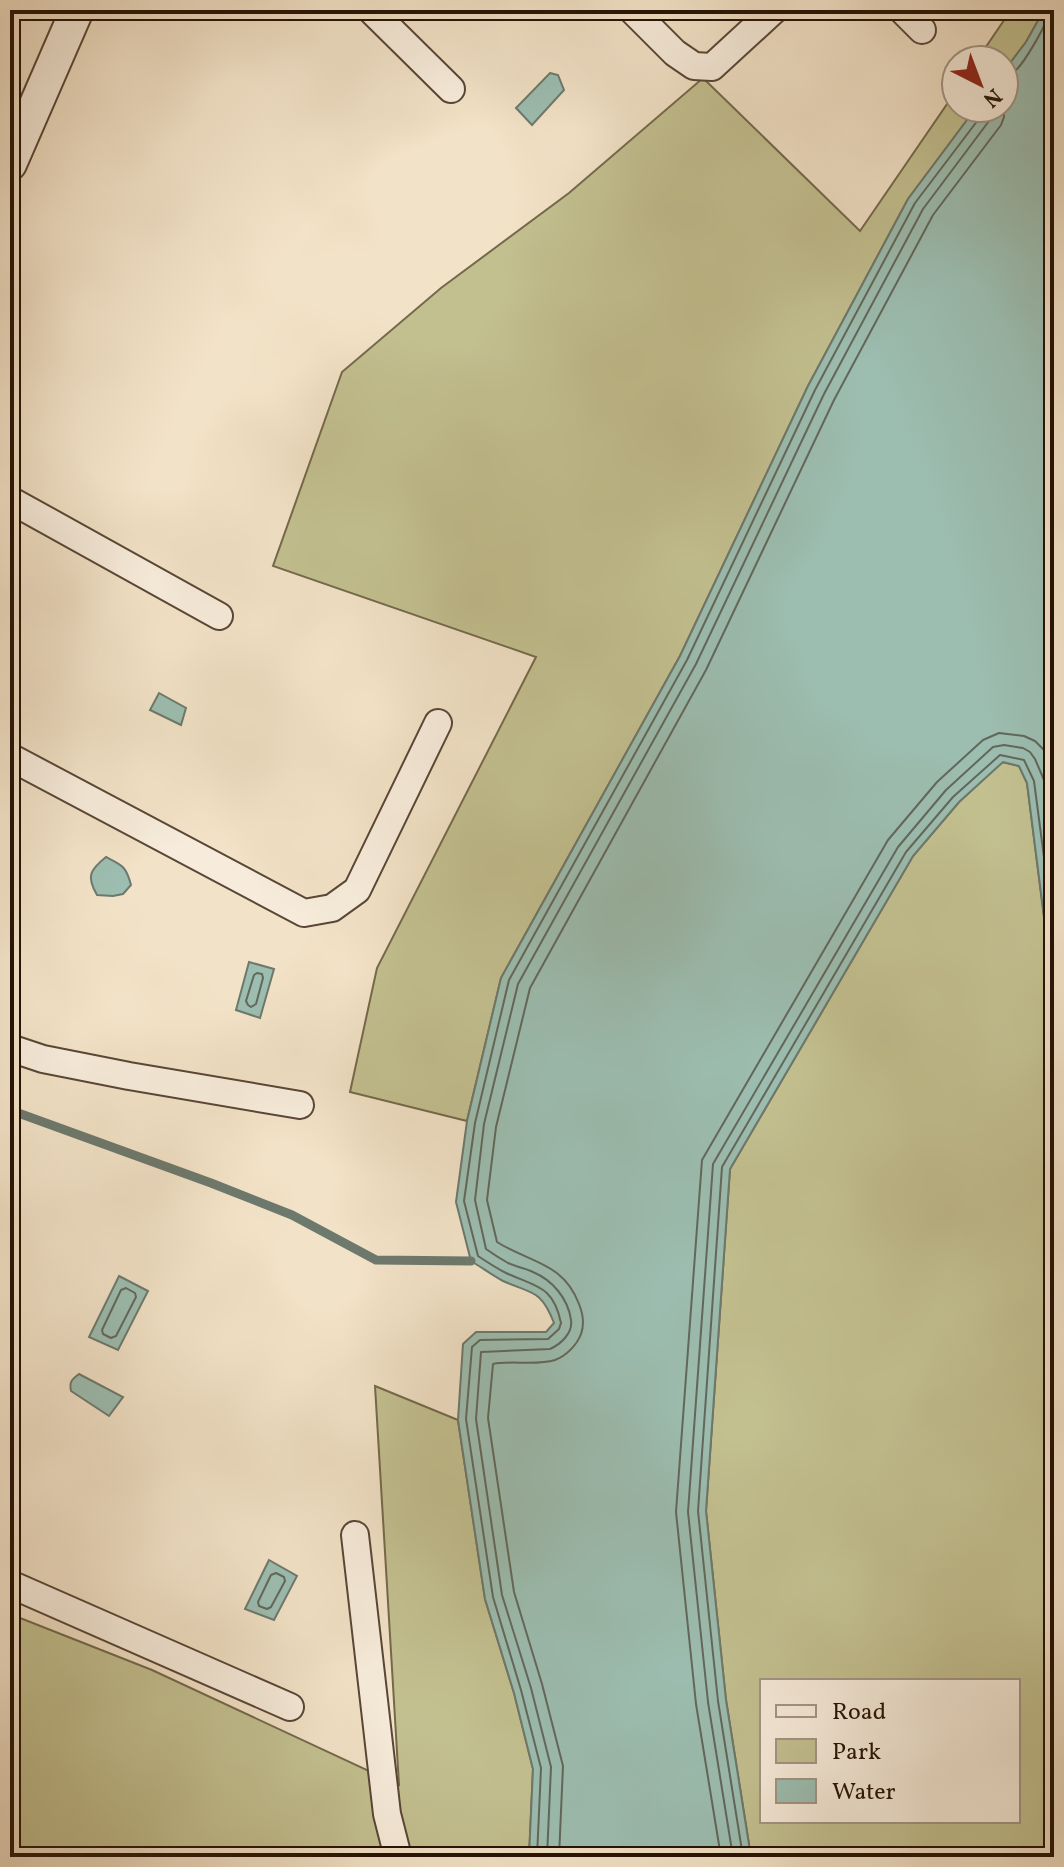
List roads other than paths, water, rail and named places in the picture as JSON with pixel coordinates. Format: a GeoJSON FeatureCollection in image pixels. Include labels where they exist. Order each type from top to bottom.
{"type":"FeatureCollection","features":[{"type":"Feature","properties":{"kind":"street"},"geometry":{"type":"LineString","coordinates":[[12,157],[77,10]]}},
{"type":"Feature","properties":{"kind":"street"},"geometry":{"type":"LineString","coordinates":[[371,10],[451,89]]}},
{"type":"Feature","properties":{"kind":"street"},"geometry":{"type":"LineString","coordinates":[[632,10],[675,53],[694,66],[712,67],[774,10]]}},
{"type":"Feature","properties":{"kind":"street"},"geometry":{"type":"LineString","coordinates":[[902,10],[922,30]]}},
{"type":"Feature","properties":{"kind":"street"},"geometry":{"type":"LineString","coordinates":[[10,500],[219,616]]}},
{"type":"Feature","properties":{"kind":"street"},"geometry":{"type":"LineString","coordinates":[[10,757],[304,913],[332,908],[357,890],[438,723]]}},
{"type":"Feature","properties":{"kind":"street"},"geometry":{"type":"LineString","coordinates":[[10,1048],[43,1059],[300,1105]]}},
{"type":"Feature","properties":{"kind":"street"},"geometry":{"type":"LineString","coordinates":[[355,1535],[387,1814],[398,1857]]}},
{"type":"Feature","properties":{"kind":"street"},"geometry":{"type":"LineString","coordinates":[[10,1584],[290,1707]]}},
{"type":"Feature","properties":{"kind":"water"},"geometry":{"type":"Polygon","coordinates":[[[1044,10],[1054,10],[1054,1056],[1051,1046],[1049,956],[1027,783],[1019,766],[1003,762],[959,802],[913,856],[730,1169],[706,1511],[726,1700],[751,1857],[529,1857],[533,1769],[485,1599],[458,1420],[463,1344],[476,1332],[546,1332],[554,1323],[540,1298],[503,1281],[471,1261],[456,1202],[467,1121],[501,978],[680,656],[808,386],[908,199],[964,124],[1020,124],[1020,50],[1044,10]]]}},
{"type":"Feature","properties":{"kind":"water"},"geometry":{"type":"Polygon","coordinates":[[[550,73],[558,75],[564,90],[532,125],[516,108],[550,73]]]}},
{"type":"Feature","properties":{"kind":"water"},"geometry":{"type":"Polygon","coordinates":[[[159,693],[186,708],[181,725],[150,710],[159,693]]]}},
{"type":"Feature","properties":{"kind":"water"},"geometry":{"type":"Polygon","coordinates":[[[106,857],[120,864],[127,874],[131,885],[123,894],[97,895],[91,874],[106,857]]]}},
{"type":"Feature","properties":{"kind":"water"},"geometry":{"type":"Polygon","coordinates":[[[249,962],[274,969],[260,1018],[236,1010],[249,962]]]}},
{"type":"Feature","properties":{"kind":"water"},"geometry":{"type":"Polygon","coordinates":[[[119,1276],[148,1291],[118,1350],[89,1337],[119,1276]]]}},
{"type":"Feature","properties":{"kind":"water"},"geometry":{"type":"Polygon","coordinates":[[[79,1374],[123,1397],[109,1416],[71,1391],[70,1385],[79,1374]]]}},
{"type":"Feature","properties":{"kind":"water"},"geometry":{"type":"Polygon","coordinates":[[[269,1560],[297,1576],[274,1620],[245,1609],[269,1560]]]}},
{"type":"Feature","properties":{"kind":"waterway"},"geometry":{"type":"LineString","coordinates":[[10,1110],[292,1215],[376,1260],[471,1261]]}}]}
